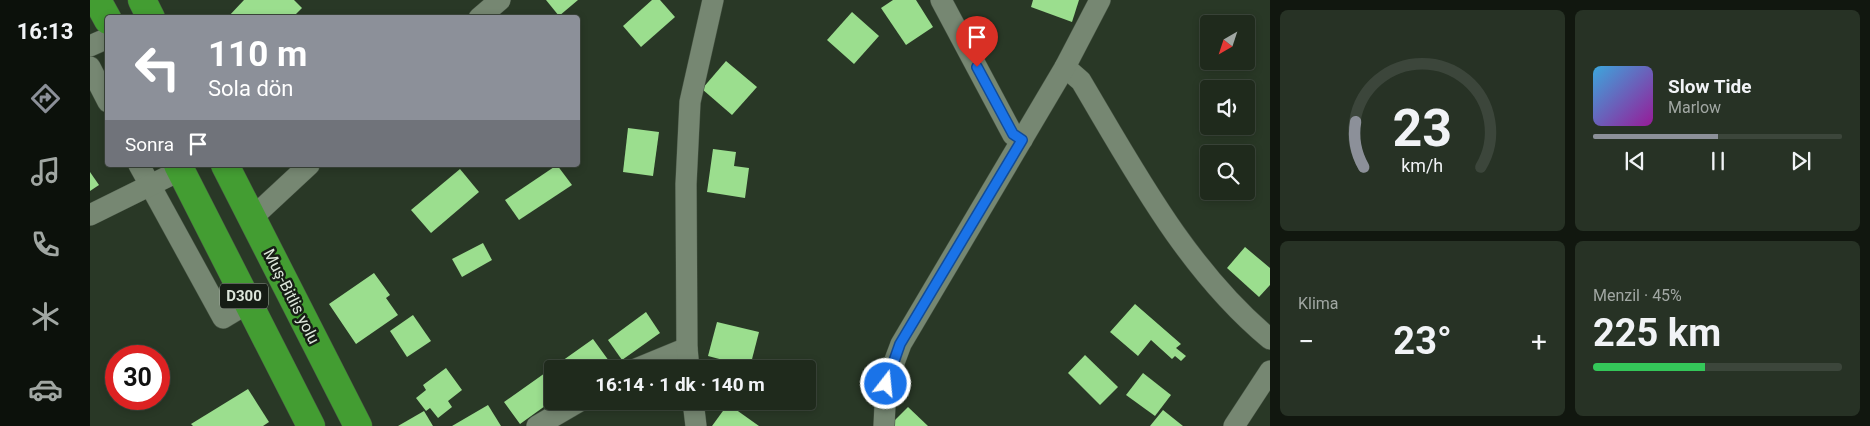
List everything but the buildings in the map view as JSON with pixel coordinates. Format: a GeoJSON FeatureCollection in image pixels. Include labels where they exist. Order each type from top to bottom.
{"type":"FeatureCollection","features":[{"type":"Feature","properties":{"kind":"highway"},"geometry":{"type":"LineString","coordinates":[[97,0],[105,15]]}},
{"type":"Feature","properties":{"kind":"highway"},"geometry":{"type":"LineString","coordinates":[[142,0],[150,15]]}},
{"type":"Feature","properties":{"kind":"highway","name":"D300"},"geometry":{"type":"LineString","coordinates":[[179,167],[311,426]]}},
{"type":"Feature","properties":{"kind":"highway","name":"Muş-Bitlis yolu"},"geometry":{"type":"LineString","coordinates":[[226,167],[358,426]]}},
{"type":"Feature","properties":{"kind":"street"},"geometry":{"type":"LineString","coordinates":[[482,15],[500,0]]}},
{"type":"Feature","properties":{"kind":"street"},"geometry":{"type":"LineString","coordinates":[[688,359],[686,184],[690,102],[713,0]]}},
{"type":"Feature","properties":{"kind":"street"},"geometry":{"type":"LineString","coordinates":[[941,0],[1013,134],[1022,140]]}},
{"type":"Feature","properties":{"kind":"street"},"geometry":{"type":"LineString","coordinates":[[884,426],[886,384],[900,344],[1065,67],[1100,0]]}},
{"type":"Feature","properties":{"kind":"street"},"geometry":{"type":"LineString","coordinates":[[90,46],[105,39]]}},
{"type":"Feature","properties":{"kind":"street"},"geometry":{"type":"LineString","coordinates":[[90,67],[105,96]]}},
{"type":"Feature","properties":{"kind":"street"},"geometry":{"type":"LineString","coordinates":[[1065,67],[1081,81],[1150,196],[1186,248],[1233,303],[1270,339]]}},
{"type":"Feature","properties":{"kind":"street"},"geometry":{"type":"LineString","coordinates":[[140,167],[223,318],[248,303]]}},
{"type":"Feature","properties":{"kind":"street"},"geometry":{"type":"LineString","coordinates":[[90,215],[149,185],[179,167]]}},
{"type":"Feature","properties":{"kind":"street"},"geometry":{"type":"LineString","coordinates":[[252,218],[307,167]]}},
{"type":"Feature","properties":{"kind":"street"},"geometry":{"type":"LineString","coordinates":[[1234,426],[1270,371]]}},
{"type":"Feature","properties":{"kind":"street"},"geometry":{"type":"LineString","coordinates":[[537,426],[565,410]]}},
{"type":"Feature","properties":{"kind":"street"},"geometry":{"type":"LineString","coordinates":[[694,410],[696,426]]}},
{"type":"Feature","properties":{"kind":"route"},"geometry":{"type":"LineString","coordinates":[[886,384],[890,368],[900,344],[1022,140],[1013,134],[977,67]]}}]}
